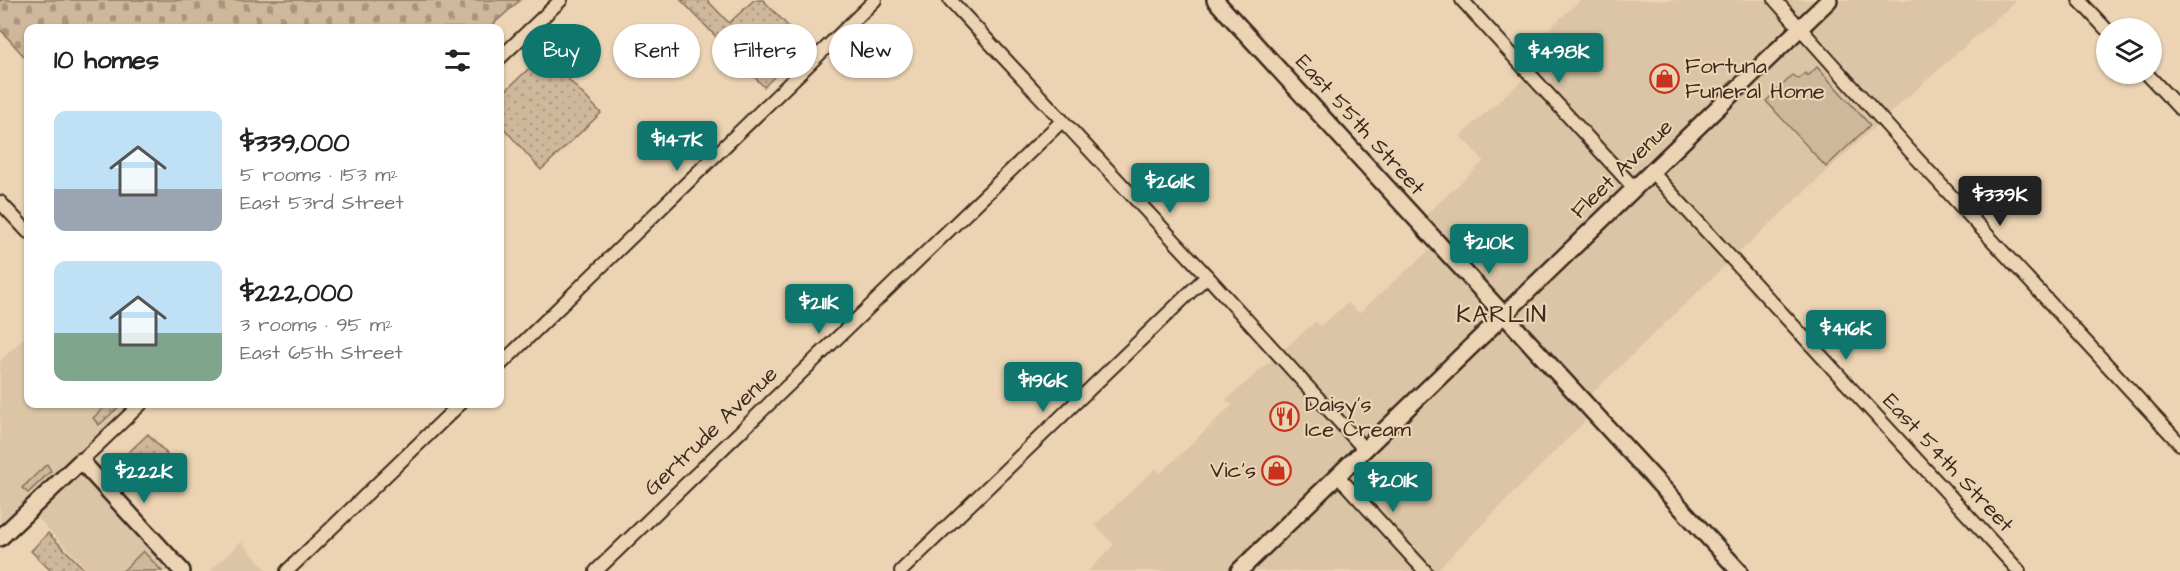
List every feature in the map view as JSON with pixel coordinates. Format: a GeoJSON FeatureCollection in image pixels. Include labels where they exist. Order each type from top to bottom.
{"type":"FeatureCollection","features":[{"type":"Feature","properties":{"kind":"street"},"geometry":{"type":"LineString","coordinates":[[504,54],[561,0]]}},
{"type":"Feature","properties":{"kind":"street"},"geometry":{"type":"LineString","coordinates":[[504,361],[875,0]]}},
{"type":"Feature","properties":{"kind":"street"},"geometry":{"type":"LineString","coordinates":[[950,0],[1207,276],[1365,450]]}},
{"type":"Feature","properties":{"kind":"street","name":"East 55th Street"},"geometry":{"type":"LineString","coordinates":[[1215,0],[1738,571]]}},
{"type":"Feature","properties":{"kind":"street"},"geometry":{"type":"LineString","coordinates":[[1461,0],[1634,188]]}},
{"type":"Feature","properties":{"kind":"street"},"geometry":{"type":"LineString","coordinates":[[1775,0],[1909,150],[2180,444]]}},
{"type":"Feature","properties":{"kind":"street","name":"Fleet Avenue"},"geometry":{"type":"LineString","coordinates":[[1239,571],[1829,0]]}},
{"type":"Feature","properties":{"kind":"street"},"geometry":{"type":"LineString","coordinates":[[2079,0],[2096,18]]}},
{"type":"Feature","properties":{"kind":"street"},"geometry":{"type":"LineString","coordinates":[[2156,84],[2180,109]]}},
{"type":"Feature","properties":{"kind":"street","name":"Gertrude Avenue"},"geometry":{"type":"LineString","coordinates":[[596,571],[1062,121]]}},
{"type":"Feature","properties":{"kind":"street","name":"East 54th Street"},"geometry":{"type":"LineString","coordinates":[[1651,171],[2019,571]]}},
{"type":"Feature","properties":{"kind":"street"},"geometry":{"type":"LineString","coordinates":[[0,202],[24,228]]}},
{"type":"Feature","properties":{"kind":"street"},"geometry":{"type":"LineString","coordinates":[[901,571],[1207,276]]}},
{"type":"Feature","properties":{"kind":"street"},"geometry":{"type":"LineString","coordinates":[[0,537],[137,408]]}},
{"type":"Feature","properties":{"kind":"street"},"geometry":{"type":"LineString","coordinates":[[287,571],[456,408]]}},
{"type":"Feature","properties":{"kind":"street"},"geometry":{"type":"LineString","coordinates":[[81,461],[182,571]]}},
{"type":"Feature","properties":{"kind":"street"},"geometry":{"type":"LineString","coordinates":[[1338,476],[1425,571]]}},
{"type":"Feature","properties":{"kind":"shaded area"},"geometry":{"type":"Polygon","coordinates":[[[1581,0],[2017,0],[1883,119],[1583,402],[1593,413],[1436,571],[1088,571],[1114,545],[1095,525],[1156,468],[1161,473],[1232,405],[1226,400],[1316,321],[1320,326],[1348,303],[1359,313],[1437,243],[1418,222],[1484,161],[1460,136],[1529,74],[1515,58],[1581,0]]]}},
{"type":"Feature","properties":{"kind":"shaded area"},"geometry":{"type":"Polygon","coordinates":[[[24,338],[24,408],[137,408],[81,461],[182,571],[89,571],[30,510],[0,536],[0,361],[24,338]]]}},
{"type":"Feature","properties":{"kind":"shaded area"},"geometry":{"type":"Polygon","coordinates":[[[241,542],[268,571],[210,571],[241,542]]]}},
{"type":"Feature","properties":{"kind":"green space"},"geometry":{"type":"Polygon","coordinates":[[[0,0],[520,0],[493,24],[24,24],[24,56],[0,29],[0,0]]]}},
{"type":"Feature","properties":{"kind":"green space"},"geometry":{"type":"Polygon","coordinates":[[[681,0],[707,0],[729,23],[754,0],[763,0],[786,24],[712,24],[712,32],[681,0]]]}},
{"type":"Feature","properties":{"kind":"green space"},"geometry":{"type":"Polygon","coordinates":[[[1817,67],[1870,125],[1826,167],[1766,101],[1793,75],[1799,79],[1805,73],[1808,76],[1817,67]]]}},
{"type":"Feature","properties":{"kind":"green space"},"geometry":{"type":"Polygon","coordinates":[[[522,75],[522,78],[567,78],[601,113],[541,170],[504,128],[504,92],[522,75]]]}},
{"type":"Feature","properties":{"kind":"green space"},"geometry":{"type":"Polygon","coordinates":[[[755,78],[773,78],[764,87],[755,78]]]}},
{"type":"Feature","properties":{"kind":"green space"},"geometry":{"type":"Polygon","coordinates":[[[104,408],[118,408],[99,425],[93,418],[104,408]]]}},
{"type":"Feature","properties":{"kind":"green space"},"geometry":{"type":"Polygon","coordinates":[[[148,434],[167,454],[128,490],[113,474],[112,468],[148,434]]]}},
{"type":"Feature","properties":{"kind":"green space"},"geometry":{"type":"Polygon","coordinates":[[[47,464],[51,471],[28,493],[22,488],[47,464]]]}},
{"type":"Feature","properties":{"kind":"green space"},"geometry":{"type":"Polygon","coordinates":[[[48,533],[86,571],[51,571],[31,551],[48,533]]]}},
{"type":"Feature","properties":{"kind":"green space"},"geometry":{"type":"Polygon","coordinates":[[[143,551],[162,571],[122,571],[125,569],[143,551]]]}},
{"type":"Feature","properties":{"kind":"place","name":"Fortuna Funeral Home"},"geometry":{"type":"Point","coordinates":[1664,79]}},
{"type":"Feature","properties":{"kind":"place","name":"Daisy's Ice Cream"},"geometry":{"type":"Point","coordinates":[1284,417]}},
{"type":"Feature","properties":{"kind":"place","name":"Vic's"},"geometry":{"type":"Point","coordinates":[1277,470]}},
{"type":"Feature","properties":{"kind":"district","name":"KARLIN"},"geometry":{"type":"Point","coordinates":[1502,315]}}]}
